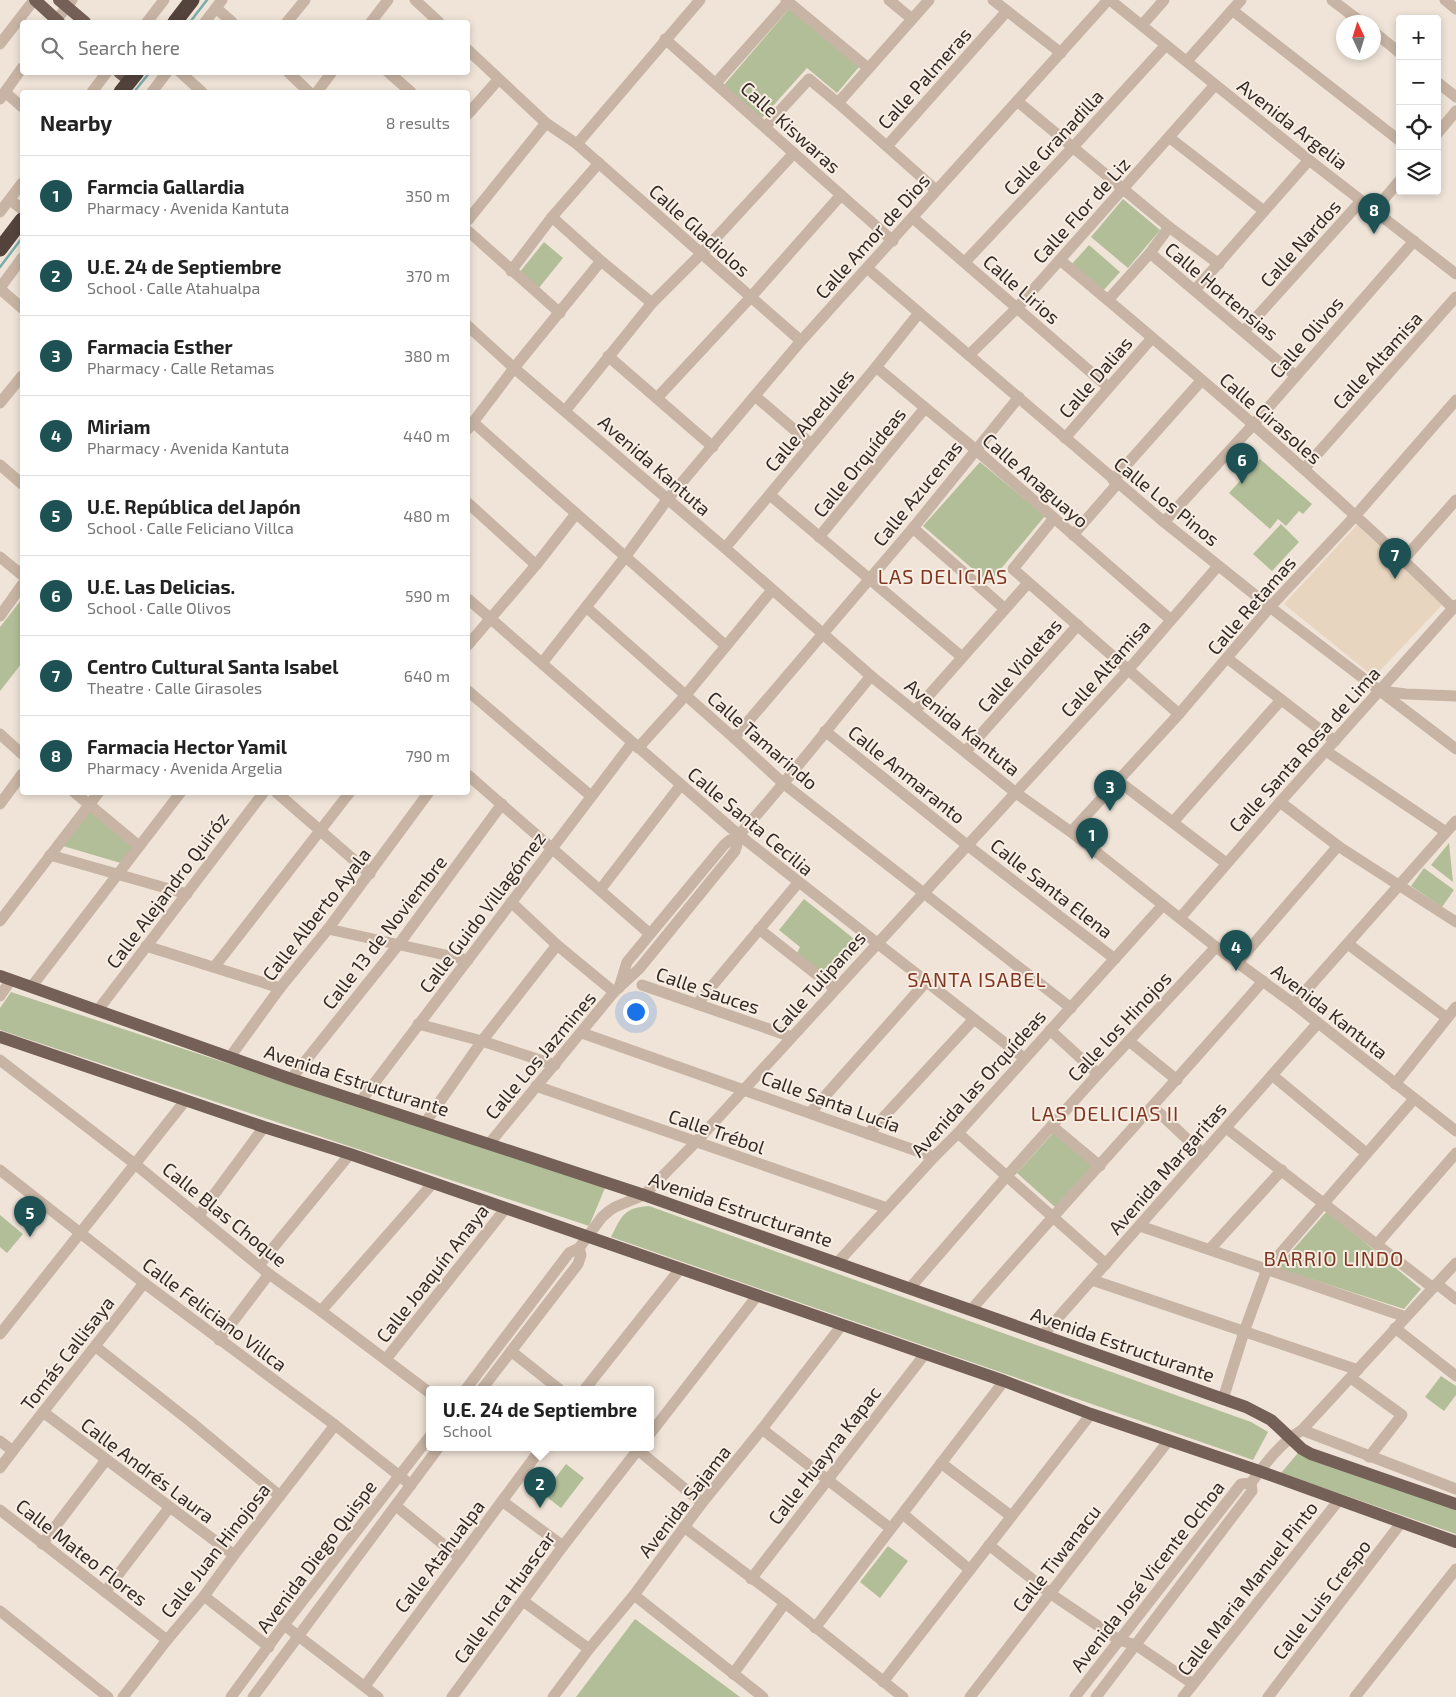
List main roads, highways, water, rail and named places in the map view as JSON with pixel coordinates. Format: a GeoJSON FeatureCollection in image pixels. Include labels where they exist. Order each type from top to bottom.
{"type":"FeatureCollection","features":[{"type":"Feature","properties":{"kind":"highway"},"geometry":{"type":"LineString","coordinates":[[177,20],[192,0]]}},
{"type":"Feature","properties":{"kind":"highway"},"geometry":{"type":"LineString","coordinates":[[0,249],[20,223]]}},
{"type":"Feature","properties":{"kind":"main road"},"geometry":{"type":"LineString","coordinates":[[35,0],[55,20]]}},
{"type":"Feature","properties":{"kind":"main road"},"geometry":{"type":"LineString","coordinates":[[66,2],[83,20]]}},
{"type":"Feature","properties":{"kind":"main road","name":"Avenida Estructurante"},"geometry":{"type":"LineString","coordinates":[[6,978],[291,1079],[644,1195],[838,1262],[1246,1407],[1271,1420],[1302,1449],[1311,1454],[1456,1504]]}},
{"type":"Feature","properties":{"kind":"main road"},"geometry":{"type":"LineString","coordinates":[[0,1037],[506,1208],[1004,1381],[1091,1414],[1259,1471],[1456,1542]]}},
{"type":"Feature","properties":{"kind":"waterway"},"geometry":{"type":"LineString","coordinates":[[192,20],[207,0]]}},
{"type":"Feature","properties":{"kind":"waterway"},"geometry":{"type":"LineString","coordinates":[[136,90],[148,75]]}},
{"type":"Feature","properties":{"kind":"waterway"},"geometry":{"type":"LineString","coordinates":[[0,267],[20,241]]}},
{"type":"Feature","properties":{"kind":"place","name":"Farmacia Hector Yamil"},"geometry":{"type":"Point","coordinates":[1374,234]}},
{"type":"Feature","properties":{"kind":"place","name":"U.E. Las Delicias."},"geometry":{"type":"Point","coordinates":[1242,484]}},
{"type":"Feature","properties":{"kind":"place","name":"Centro Cultural Santa Isabel"},"geometry":{"type":"Point","coordinates":[1395,579]}},
{"type":"Feature","properties":{"kind":"place","name":"Farmacia Esther"},"geometry":{"type":"Point","coordinates":[1110,811]}},
{"type":"Feature","properties":{"kind":"place","name":"Farmcia Gallardia"},"geometry":{"type":"Point","coordinates":[1092,859]}},
{"type":"Feature","properties":{"kind":"place","name":"Miriam"},"geometry":{"type":"Point","coordinates":[1236,971]}},
{"type":"Feature","properties":{"kind":"place","name":"U.E. República del Japón"},"geometry":{"type":"Point","coordinates":[30,1237]}},
{"type":"Feature","properties":{"kind":"place","name":"U.E. 24 de Septiembre"},"geometry":{"type":"Point","coordinates":[540,1508]}},
{"type":"Feature","properties":{"kind":"district","name":"LAS DELICIAS"},"geometry":{"type":"Point","coordinates":[943,576]}},
{"type":"Feature","properties":{"kind":"district","name":"SANTA ISABEL"},"geometry":{"type":"Point","coordinates":[977,979]}},
{"type":"Feature","properties":{"kind":"district","name":"LAS DELICIAS II"},"geometry":{"type":"Point","coordinates":[1105,1113]}},
{"type":"Feature","properties":{"kind":"district","name":"BARRIO LINDO"},"geometry":{"type":"Point","coordinates":[1334,1258]}}]}
